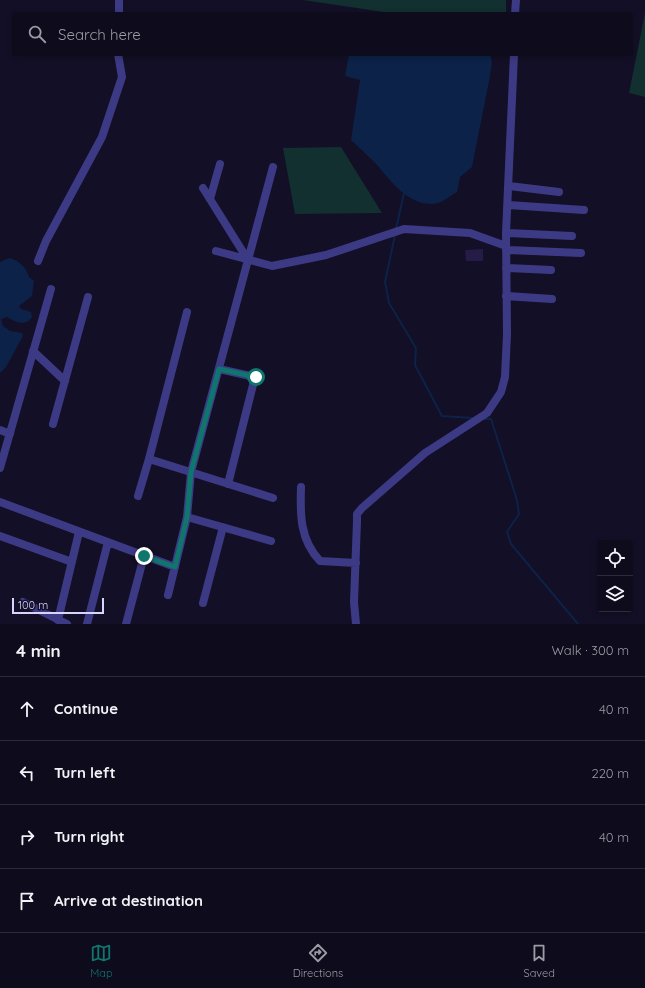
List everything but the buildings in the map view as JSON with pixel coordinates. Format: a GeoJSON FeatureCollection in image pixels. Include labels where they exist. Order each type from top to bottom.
{"type":"FeatureCollection","features":[{"type":"Feature","properties":{"kind":"street"},"geometry":{"type":"LineString","coordinates":[[119,0],[119,12]]}},
{"type":"Feature","properties":{"kind":"street"},"geometry":{"type":"LineString","coordinates":[[515,12],[516,0]]}},
{"type":"Feature","properties":{"kind":"street"},"geometry":{"type":"LineString","coordinates":[[38,261],[46,241],[102,137],[122,77],[118,56]]}},
{"type":"Feature","properties":{"kind":"street"},"geometry":{"type":"LineString","coordinates":[[356,624],[357,514],[404,469],[425,453],[487,413],[495,403],[505,377],[507,334],[506,233],[514,56]]}},
{"type":"Feature","properties":{"kind":"street"},"geometry":{"type":"LineString","coordinates":[[210,199],[220,164]]}},
{"type":"Feature","properties":{"kind":"street"},"geometry":{"type":"LineString","coordinates":[[168,595],[187,517],[191,472],[273,167]]}},
{"type":"Feature","properties":{"kind":"street"},"geometry":{"type":"LineString","coordinates":[[509,186],[560,192]]}},
{"type":"Feature","properties":{"kind":"street"},"geometry":{"type":"LineString","coordinates":[[203,188],[248,260]]}},
{"type":"Feature","properties":{"kind":"street"},"geometry":{"type":"LineString","coordinates":[[508,205],[584,210]]}},
{"type":"Feature","properties":{"kind":"street"},"geometry":{"type":"LineString","coordinates":[[216,251],[272,266],[326,255],[404,229],[470,233],[506,248],[581,253]]}},
{"type":"Feature","properties":{"kind":"street"},"geometry":{"type":"LineString","coordinates":[[506,233],[572,236]]}},
{"type":"Feature","properties":{"kind":"street"},"geometry":{"type":"LineString","coordinates":[[506,268],[552,270]]}},
{"type":"Feature","properties":{"kind":"street"},"geometry":{"type":"LineString","coordinates":[[0,466],[51,289]]}},
{"type":"Feature","properties":{"kind":"street"},"geometry":{"type":"LineString","coordinates":[[506,296],[552,299]]}},
{"type":"Feature","properties":{"kind":"street"},"geometry":{"type":"LineString","coordinates":[[53,424],[88,297]]}},
{"type":"Feature","properties":{"kind":"street"},"geometry":{"type":"LineString","coordinates":[[138,496],[187,312]]}},
{"type":"Feature","properties":{"kind":"street"},"geometry":{"type":"LineString","coordinates":[[33,351],[65,381]]}},
{"type":"Feature","properties":{"kind":"street"},"geometry":{"type":"LineString","coordinates":[[219,369],[256,377],[228,484]]}},
{"type":"Feature","properties":{"kind":"street"},"geometry":{"type":"LineString","coordinates":[[0,430],[10,434]]}},
{"type":"Feature","properties":{"kind":"street"},"geometry":{"type":"LineString","coordinates":[[149,459],[273,498]]}},
{"type":"Feature","properties":{"kind":"street"},"geometry":{"type":"LineString","coordinates":[[300,487],[301,522],[308,546],[320,561],[356,563]]}},
{"type":"Feature","properties":{"kind":"street"},"geometry":{"type":"LineString","coordinates":[[0,502],[175,567]]}},
{"type":"Feature","properties":{"kind":"street"},"geometry":{"type":"LineString","coordinates":[[187,517],[271,541]]}},
{"type":"Feature","properties":{"kind":"street"},"geometry":{"type":"LineString","coordinates":[[203,603],[222,527]]}},
{"type":"Feature","properties":{"kind":"street"},"geometry":{"type":"LineString","coordinates":[[58,620],[79,532]]}},
{"type":"Feature","properties":{"kind":"street"},"geometry":{"type":"LineString","coordinates":[[0,536],[72,562]]}},
{"type":"Feature","properties":{"kind":"street"},"geometry":{"type":"LineString","coordinates":[[87,624],[108,542]]}},
{"type":"Feature","properties":{"kind":"street"},"geometry":{"type":"LineString","coordinates":[[126,624],[144,556]]}},
{"type":"Feature","properties":{"kind":"street"},"geometry":{"type":"LineString","coordinates":[[23,602],[67,624]]}},
{"type":"Feature","properties":{"kind":"green space"},"geometry":{"type":"Polygon","coordinates":[[[303,0],[506,0],[506,12],[384,12],[303,0]]]}},
{"type":"Feature","properties":{"kind":"green space"},"geometry":{"type":"Polygon","coordinates":[[[645,13],[645,97],[629,93],[645,13]]]}},
{"type":"Feature","properties":{"kind":"green space"},"geometry":{"type":"Polygon","coordinates":[[[341,147],[382,213],[295,214],[283,148],[341,147]]]}},
{"type":"Feature","properties":{"kind":"water"},"geometry":{"type":"Polygon","coordinates":[[[349,56],[490,56],[492,63],[472,167],[460,177],[457,192],[443,201],[429,204],[411,198],[396,187],[375,163],[351,140],[360,80],[345,76],[349,56]]]}},
{"type":"Feature","properties":{"kind":"water"},"geometry":{"type":"Polygon","coordinates":[[[9,258],[22,265],[29,277],[34,281],[32,296],[19,306],[21,309],[31,312],[32,317],[24,323],[13,321],[7,317],[1,319],[3,326],[10,331],[22,333],[23,336],[6,367],[0,373],[0,262],[9,258]]]}},
{"type":"Feature","properties":{"kind":"waterway"},"geometry":{"type":"LineString","coordinates":[[396,229],[404,193]]}},
{"type":"Feature","properties":{"kind":"waterway"},"geometry":{"type":"LineString","coordinates":[[395,235],[385,282],[389,303],[416,348],[415,365],[442,416],[473,418]]}},
{"type":"Feature","properties":{"kind":"waterway"},"geometry":{"type":"LineString","coordinates":[[483,419],[491,419],[517,500],[519,514],[507,532],[511,544],[578,624]]}},
{"type":"Feature","properties":{"kind":"route"},"geometry":{"type":"LineString","coordinates":[[144,556],[175,567],[187,517],[191,472],[219,369],[256,377]]}}]}
